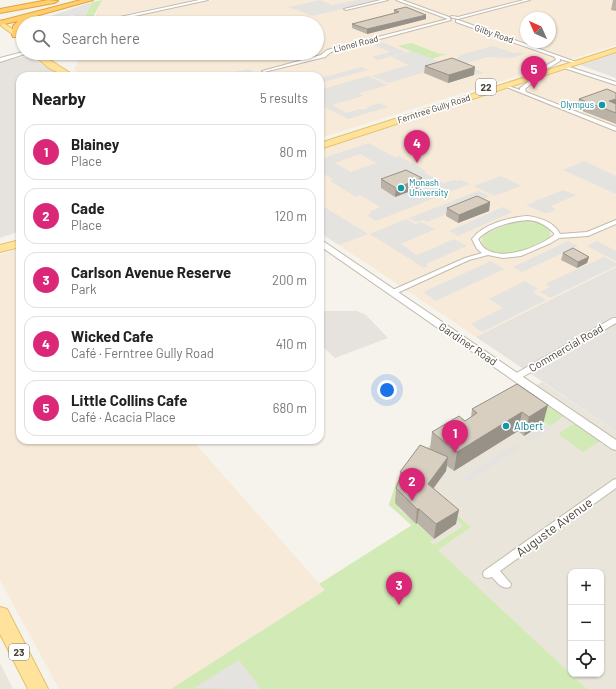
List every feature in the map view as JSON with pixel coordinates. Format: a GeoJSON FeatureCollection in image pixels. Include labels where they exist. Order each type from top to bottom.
{"type":"FeatureCollection","features":[{"type":"Feature","properties":{"kind":"highway"},"geometry":{"type":"LineString","coordinates":[[0,6],[32,0]]}},
{"type":"Feature","properties":{"kind":"highway"},"geometry":{"type":"LineString","coordinates":[[0,11],[57,0]]}},
{"type":"Feature","properties":{"kind":"highway"},"geometry":{"type":"LineString","coordinates":[[30,16],[89,0]]}},
{"type":"Feature","properties":{"kind":"highway"},"geometry":{"type":"LineString","coordinates":[[34,16],[41,13]]}},
{"type":"Feature","properties":{"kind":"highway"},"geometry":{"type":"LineString","coordinates":[[0,24],[16,20]]}},
{"type":"Feature","properties":{"kind":"highway"},"geometry":{"type":"LineString","coordinates":[[0,33],[16,37]]}},
{"type":"Feature","properties":{"kind":"main road"},"geometry":{"type":"LineString","coordinates":[[0,24],[16,36]]}},
{"type":"Feature","properties":{"kind":"main road","name":"Ferntree Gully Road"},"geometry":{"type":"LineString","coordinates":[[571,63],[616,46]]}},
{"type":"Feature","properties":{"kind":"main road","name":"Ferntree Gully Road"},"geometry":{"type":"LineString","coordinates":[[324,145],[387,122],[542,72],[616,50]]}},
{"type":"Feature","properties":{"kind":"main road"},"geometry":{"type":"LineString","coordinates":[[48,60],[65,72]]}},
{"type":"Feature","properties":{"kind":"main road","name":"Ferntree Gully Road"},"geometry":{"type":"LineString","coordinates":[[324,139],[387,122],[506,86],[542,72]]}},
{"type":"Feature","properties":{"kind":"main road"},"geometry":{"type":"LineString","coordinates":[[0,242],[16,237]]}},
{"type":"Feature","properties":{"kind":"main road"},"geometry":{"type":"LineString","coordinates":[[0,249],[16,244]]}},
{"type":"Feature","properties":{"kind":"main road","name":"23"},"geometry":{"type":"LineString","coordinates":[[0,614],[38,689]]}},
{"type":"Feature","properties":{"kind":"street"},"geometry":{"type":"LineString","coordinates":[[129,16],[206,0]]}},
{"type":"Feature","properties":{"kind":"street"},"geometry":{"type":"LineString","coordinates":[[346,9],[386,0]]}},
{"type":"Feature","properties":{"kind":"street"},"geometry":{"type":"LineString","coordinates":[[398,0],[449,19],[457,20],[528,0]]}},
{"type":"Feature","properties":{"kind":"street","name":"Lionel Road"},"geometry":{"type":"LineString","coordinates":[[324,55],[329,51],[449,19]]}},
{"type":"Feature","properties":{"kind":"street","name":"Gilby Road"},"geometry":{"type":"LineString","coordinates":[[457,20],[557,56],[616,84]]}},
{"type":"Feature","properties":{"kind":"street"},"geometry":{"type":"LineString","coordinates":[[0,59],[16,53]]}},
{"type":"Feature","properties":{"kind":"street"},"geometry":{"type":"LineString","coordinates":[[524,92],[522,88],[558,60],[557,56]]}},
{"type":"Feature","properties":{"kind":"street"},"geometry":{"type":"LineString","coordinates":[[0,59],[14,57]]}},
{"type":"Feature","properties":{"kind":"street","name":"Lionel Road"},"geometry":{"type":"LineString","coordinates":[[264,71],[307,60]]}},
{"type":"Feature","properties":{"kind":"street"},"geometry":{"type":"LineString","coordinates":[[506,86],[616,129]]}},
{"type":"Feature","properties":{"kind":"street"},"geometry":{"type":"LineString","coordinates":[[557,236],[557,232],[550,225],[535,219],[518,218],[510,219],[478,235],[475,239],[479,248],[488,253],[503,256],[521,254],[549,242],[557,236],[588,234],[616,222]]}},
{"type":"Feature","properties":{"kind":"street"},"geometry":{"type":"LineString","coordinates":[[554,229],[576,234]]}},
{"type":"Feature","properties":{"kind":"street","name":"Gardiner Road"},"geometry":{"type":"LineString","coordinates":[[324,245],[616,446]]}},
{"type":"Feature","properties":{"kind":"street"},"geometry":{"type":"LineString","coordinates":[[467,259],[479,248]]}},
{"type":"Feature","properties":{"kind":"street"},"geometry":{"type":"LineString","coordinates":[[392,292],[467,259],[488,253]]}},
{"type":"Feature","properties":{"kind":"street","name":"Commercial Road"},"geometry":{"type":"LineString","coordinates":[[516,377],[616,320]]}},
{"type":"Feature","properties":{"kind":"street","name":"Auguste Avenue"},"geometry":{"type":"LineString","coordinates":[[506,584],[490,573],[616,482]]}},
{"type":"Feature","properties":{"kind":"shaded area"},"geometry":{"type":"Polygon","coordinates":[[[102,0],[194,0],[117,16],[95,16],[102,0]]]}},
{"type":"Feature","properties":{"kind":"shaded area"},"geometry":{"type":"Polygon","coordinates":[[[214,0],[393,0],[515,42],[401,0],[616,0],[616,45],[324,137],[324,72],[77,72],[74,70],[78,60],[324,60],[324,16],[136,16],[214,0]]]}},
{"type":"Feature","properties":{"kind":"shaded area"},"geometry":{"type":"Polygon","coordinates":[[[320,0],[332,5],[358,0],[382,0],[312,16],[289,7],[320,0]]]}},
{"type":"Feature","properties":{"kind":"shaded area"},"geometry":{"type":"Polygon","coordinates":[[[92,2],[85,16],[50,16],[92,2]]]}},
{"type":"Feature","properties":{"kind":"shaded area"},"geometry":{"type":"Polygon","coordinates":[[[382,42],[406,52],[378,60],[372,57],[390,52],[374,45],[382,42]]]}},
{"type":"Feature","properties":{"kind":"shaded area"},"geometry":{"type":"Polygon","coordinates":[[[493,46],[514,53],[518,52],[524,54],[512,58],[488,57],[463,64],[484,73],[476,75],[440,61],[457,58],[460,55],[493,46]]]}},
{"type":"Feature","properties":{"kind":"shaded area"},"geometry":{"type":"Polygon","coordinates":[[[412,51],[447,65],[389,83],[372,76],[409,65],[391,57],[412,51]]]}},
{"type":"Feature","properties":{"kind":"shaded area"},"geometry":{"type":"Polygon","coordinates":[[[616,53],[616,78],[580,65],[616,53]]]}},
{"type":"Feature","properties":{"kind":"shaded area"},"geometry":{"type":"Polygon","coordinates":[[[16,59],[16,60],[34,60],[54,72],[16,72],[16,232],[0,238],[0,62],[16,59]]]}},
{"type":"Feature","properties":{"kind":"shaded area"},"geometry":{"type":"Polygon","coordinates":[[[362,67],[368,70],[324,82],[324,77],[362,67]]]}},
{"type":"Feature","properties":{"kind":"shaded area"},"geometry":{"type":"Polygon","coordinates":[[[575,67],[616,82],[616,266],[476,337],[339,245],[367,234],[324,207],[324,149],[575,67]]]}},
{"type":"Feature","properties":{"kind":"shaded area"},"geometry":{"type":"Polygon","coordinates":[[[248,69],[254,72],[236,72],[248,69]]]}},
{"type":"Feature","properties":{"kind":"shaded area"},"geometry":{"type":"Polygon","coordinates":[[[368,76],[388,85],[359,93],[363,96],[332,105],[346,113],[369,108],[367,107],[379,103],[388,107],[348,119],[324,107],[324,89],[368,76]]]}},
{"type":"Feature","properties":{"kind":"shaded area"},"geometry":{"type":"Polygon","coordinates":[[[369,143],[396,158],[399,156],[426,171],[423,172],[444,183],[454,180],[461,180],[470,184],[376,221],[367,215],[372,213],[369,212],[380,207],[360,195],[356,197],[330,181],[333,179],[324,174],[324,158],[369,143]],[[360,154],[335,163],[351,172],[376,163],[360,154]]]}},
{"type":"Feature","properties":{"kind":"shaded area"},"geometry":{"type":"Polygon","coordinates":[[[584,161],[616,176],[616,194],[563,170],[584,161]]]}},
{"type":"Feature","properties":{"kind":"shaded area"},"geometry":{"type":"Polygon","coordinates":[[[501,176],[521,186],[494,196],[474,186],[501,176]]]}},
{"type":"Feature","properties":{"kind":"shaded area"},"geometry":{"type":"Polygon","coordinates":[[[563,190],[576,195],[551,206],[556,210],[544,213],[526,205],[563,190]]]}},
{"type":"Feature","properties":{"kind":"shaded area"},"geometry":{"type":"Polygon","coordinates":[[[478,191],[490,196],[427,222],[423,220],[416,222],[409,218],[478,191]]]}},
{"type":"Feature","properties":{"kind":"shaded area"},"geometry":{"type":"Polygon","coordinates":[[[324,206],[368,234],[339,245],[324,236],[324,206]]]}},
{"type":"Feature","properties":{"kind":"shaded area"},"geometry":{"type":"Polygon","coordinates":[[[503,207],[512,212],[458,236],[449,231],[503,207]]]}},
{"type":"Feature","properties":{"kind":"shaded area"},"geometry":{"type":"Polygon","coordinates":[[[406,219],[415,224],[421,222],[435,229],[401,244],[417,255],[454,239],[467,246],[426,264],[428,266],[424,268],[370,234],[406,219]]]}},
{"type":"Feature","properties":{"kind":"shaded area"},"geometry":{"type":"Polygon","coordinates":[[[568,241],[578,246],[522,272],[513,267],[568,241]]]}},
{"type":"Feature","properties":{"kind":"shaded area"},"geometry":{"type":"Polygon","coordinates":[[[597,241],[616,251],[616,261],[587,246],[597,241]]]}},
{"type":"Feature","properties":{"kind":"shaded area"},"geometry":{"type":"Polygon","coordinates":[[[16,249],[16,444],[196,444],[325,590],[171,689],[59,689],[0,580],[0,255],[16,249]]]}},
{"type":"Feature","properties":{"kind":"shaded area"},"geometry":{"type":"Polygon","coordinates":[[[604,257],[616,263],[616,266],[550,298],[540,292],[550,287],[545,284],[604,257]]]}},
{"type":"Feature","properties":{"kind":"shaded area"},"geometry":{"type":"Polygon","coordinates":[[[491,261],[504,269],[436,301],[423,292],[491,261]]]}},
{"type":"Feature","properties":{"kind":"shaded area"},"geometry":{"type":"Polygon","coordinates":[[[616,267],[616,431],[476,337],[616,267]]]}},
{"type":"Feature","properties":{"kind":"shaded area"},"geometry":{"type":"Polygon","coordinates":[[[525,281],[538,289],[533,292],[546,300],[482,332],[471,324],[503,308],[489,299],[525,281]]]}},
{"type":"Feature","properties":{"kind":"shaded area"},"geometry":{"type":"Polygon","coordinates":[[[324,311],[357,311],[366,315],[388,338],[335,358],[324,348],[324,311]]]}},
{"type":"Feature","properties":{"kind":"shaded area"},"geometry":{"type":"Polygon","coordinates":[[[542,382],[616,431],[616,689],[587,689],[574,677],[604,677],[604,569],[568,569],[568,671],[389,505],[396,483],[419,452],[542,382]]]}},
{"type":"Feature","properties":{"kind":"shaded area"},"geometry":{"type":"Polygon","coordinates":[[[545,425],[550,429],[529,442],[524,438],[545,425]]]}},
{"type":"Feature","properties":{"kind":"shaded area"},"geometry":{"type":"Polygon","coordinates":[[[515,444],[520,448],[467,482],[462,478],[515,444]]]}},
{"type":"Feature","properties":{"kind":"shaded area"},"geometry":{"type":"Polygon","coordinates":[[[239,660],[261,689],[194,688],[239,660]]]}},
{"type":"Feature","properties":{"kind":"shaded area"},"geometry":{"type":"Polygon","coordinates":[[[0,663],[13,689],[0,689],[0,663]]]}},
{"type":"Feature","properties":{"kind":"green space"},"geometry":{"type":"Polygon","coordinates":[[[102,0],[94,16],[85,16],[92,2],[102,0]]]}},
{"type":"Feature","properties":{"kind":"green space"},"geometry":{"type":"Polygon","coordinates":[[[411,43],[440,54],[446,54],[432,59],[398,46],[411,43]]]}},
{"type":"Feature","properties":{"kind":"green space"},"geometry":{"type":"Polygon","coordinates":[[[522,220],[544,226],[550,230],[550,237],[525,249],[506,254],[489,250],[482,244],[482,238],[485,234],[515,221],[522,220]]]}},
{"type":"Feature","properties":{"kind":"green space"},"geometry":{"type":"Polygon","coordinates":[[[527,390],[564,416],[550,426],[511,400],[527,390]]]}},
{"type":"Feature","properties":{"kind":"green space"},"geometry":{"type":"Polygon","coordinates":[[[576,424],[600,441],[583,452],[559,435],[561,434],[559,433],[576,424]]]}},
{"type":"Feature","properties":{"kind":"green space"},"geometry":{"type":"Polygon","coordinates":[[[453,433],[399,509],[434,539],[430,542],[434,545],[463,526],[449,513],[452,511],[471,527],[438,550],[568,671],[568,677],[574,677],[587,689],[171,689],[325,590],[319,584],[412,525],[389,505],[396,483],[419,452],[453,433]]]}},
{"type":"Feature","properties":{"kind":"building"},"geometry":{"type":"Polygon","coordinates":[[[406,7],[426,15],[367,29],[352,24],[399,12],[394,10],[406,7]]]}},
{"type":"Feature","properties":{"kind":"building"},"geometry":{"type":"Polygon","coordinates":[[[452,58],[475,67],[449,75],[425,66],[452,58]]]}},
{"type":"Feature","properties":{"kind":"building"},"geometry":{"type":"Polygon","coordinates":[[[607,89],[616,93],[616,99],[609,101],[616,104],[616,113],[579,99],[607,89]]]}},
{"type":"Feature","properties":{"kind":"building"},"geometry":{"type":"Polygon","coordinates":[[[406,170],[422,178],[396,188],[381,179],[406,170]]]}},
{"type":"Feature","properties":{"kind":"building"},"geometry":{"type":"Polygon","coordinates":[[[477,196],[490,202],[459,215],[447,208],[477,196]]]}},
{"type":"Feature","properties":{"kind":"building"},"geometry":{"type":"Polygon","coordinates":[[[573,248],[589,257],[578,262],[563,253],[573,248]]]}},
{"type":"Feature","properties":{"kind":"building"},"geometry":{"type":"Polygon","coordinates":[[[517,384],[548,405],[529,417],[522,412],[457,452],[432,432],[459,416],[465,421],[477,413],[472,409],[517,384]]]}},
{"type":"Feature","properties":{"kind":"building"},"geometry":{"type":"Polygon","coordinates":[[[420,445],[448,457],[428,484],[459,510],[436,524],[419,509],[417,509],[396,488],[402,473],[400,472],[420,445]]]}},
{"type":"Feature","properties":{"kind":"place","name":"Little Collins Cafe"},"geometry":{"type":"Point","coordinates":[534,89]}},
{"type":"Feature","properties":{"kind":"place","name":"Olympus"},"geometry":{"type":"Point","coordinates":[602,105]}},
{"type":"Feature","properties":{"kind":"place","name":"Wicked Cafe"},"geometry":{"type":"Point","coordinates":[417,163]}},
{"type":"Feature","properties":{"kind":"place","name":"Monash University"},"geometry":{"type":"Point","coordinates":[401,188]}},
{"type":"Feature","properties":{"kind":"place","name":"Albert"},"geometry":{"type":"Point","coordinates":[506,426]}},
{"type":"Feature","properties":{"kind":"place","name":"Blainey"},"geometry":{"type":"Point","coordinates":[455,453]}},
{"type":"Feature","properties":{"kind":"place","name":"Cade"},"geometry":{"type":"Point","coordinates":[412,501]}},
{"type":"Feature","properties":{"kind":"place","name":"Carlson Avenue Reserve"},"geometry":{"type":"Point","coordinates":[399,605]}}]}
